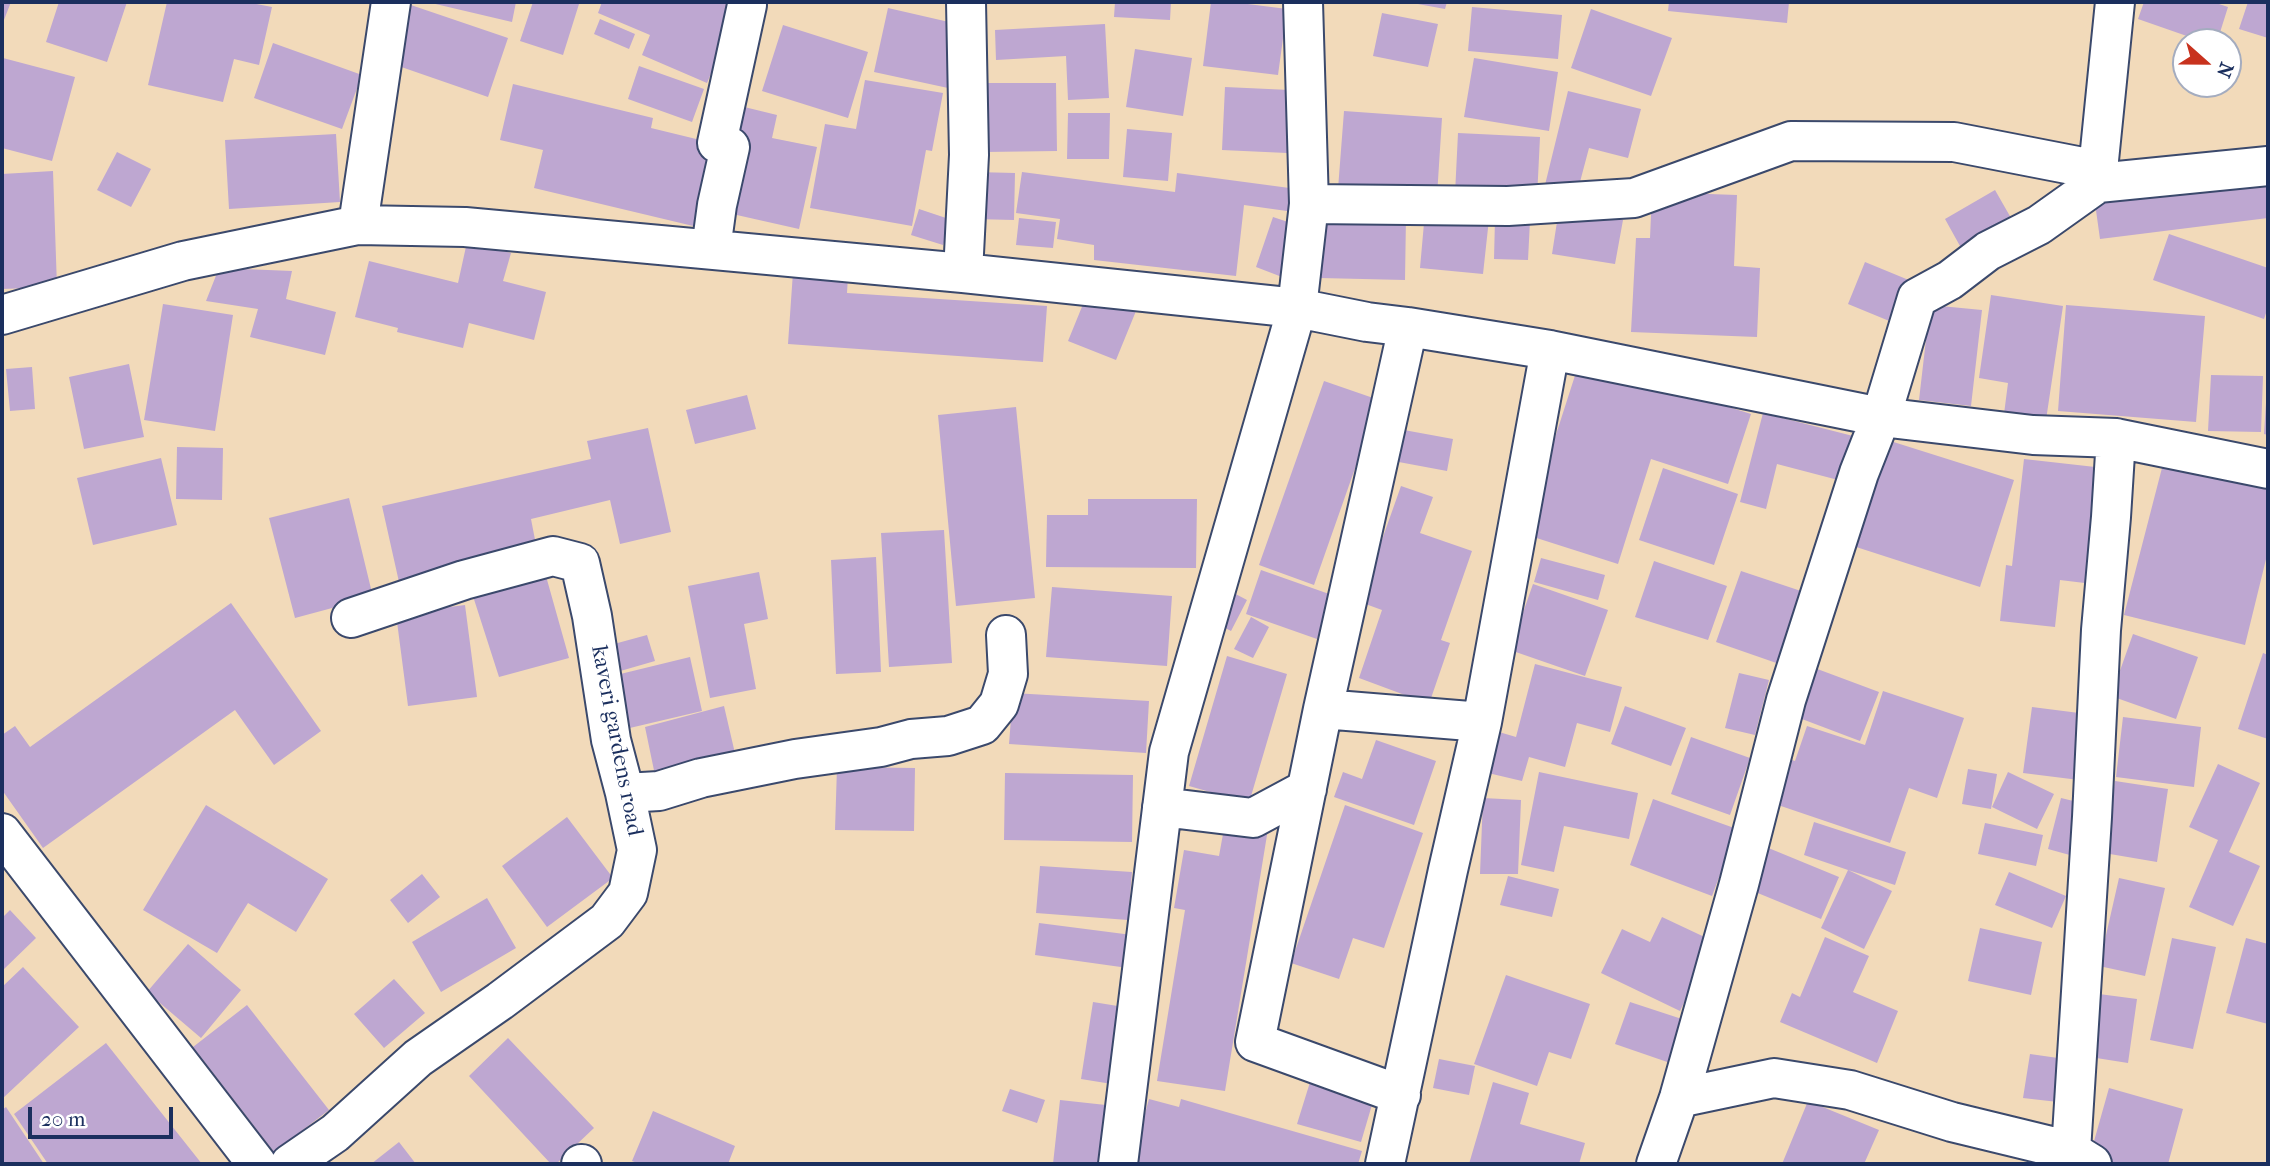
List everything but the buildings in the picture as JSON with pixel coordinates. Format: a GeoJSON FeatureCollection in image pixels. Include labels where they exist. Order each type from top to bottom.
{"type":"FeatureCollection","features":[{"type":"Feature","properties":{"kind":"street"},"geometry":{"type":"LineString","coordinates":[[358,225],[391,2]]}},
{"type":"Feature","properties":{"kind":"street"},"geometry":{"type":"LineString","coordinates":[[962,273],[969,155],[966,2]]}},
{"type":"Feature","properties":{"kind":"street"},"geometry":{"type":"LineString","coordinates":[[1118,1164],[1169,752],[1297,308],[1309,204],[1303,2]]}},
{"type":"Feature","properties":{"kind":"street"},"geometry":{"type":"LineString","coordinates":[[1656,1164],[1679,1098],[1739,884],[1786,700],[1859,473],[1881,417],[1917,298],[1950,280],[1988,251],[2039,225],[2098,177],[2115,2]]}},
{"type":"Feature","properties":{"kind":"street"},"geometry":{"type":"LineString","coordinates":[[711,249],[730,146],[717,143],[747,5]]}},
{"type":"Feature","properties":{"kind":"street"},"geometry":{"type":"LineString","coordinates":[[1309,204],[1508,206],[1634,198],[1791,141],[1954,142],[2098,177],[2268,166]]}},
{"type":"Feature","properties":{"kind":"street"},"geometry":{"type":"LineString","coordinates":[[2,315],[183,261],[358,225],[465,227],[962,273],[1297,308],[1367,322],[1550,350],[1881,417],[2033,435],[2116,438],[2268,469]]}},
{"type":"Feature","properties":{"kind":"street"},"geometry":{"type":"LineString","coordinates":[[1401,1095],[1255,1042],[1323,709],[1408,327]]}},
{"type":"Feature","properties":{"kind":"street"},"geometry":{"type":"LineString","coordinates":[[1385,1164],[1482,722],[1550,350]]}},
{"type":"Feature","properties":{"kind":"street"},"geometry":{"type":"LineString","coordinates":[[1679,1098],[1774,1078],[1850,1090],[2082,1158],[2092,817],[2101,630],[2116,438]]}},
{"type":"Feature","properties":{"kind":"street","name":"kaveri gardens road"},"geometry":{"type":"LineString","coordinates":[[290,1164],[335,1133],[418,1058],[607,921],[628,893],[637,850],[611,740],[592,616],[580,563],[553,556],[464,580],[351,618]]}},
{"type":"Feature","properties":{"kind":"street"},"geometry":{"type":"LineString","coordinates":[[625,793],[659,791],[701,778],[795,758],[881,747],[911,739],[948,736],[982,725],[999,704],[1008,674],[1006,635]]}},
{"type":"Feature","properties":{"kind":"street"},"geometry":{"type":"LineString","coordinates":[[1323,709],[1482,722]]}},
{"type":"Feature","properties":{"kind":"street"},"geometry":{"type":"LineString","coordinates":[[1162,807],[1253,818],[1307,789]]}},
{"type":"Feature","properties":{"kind":"street"},"geometry":{"type":"LineString","coordinates":[[2,833],[257,1164]]}}]}
